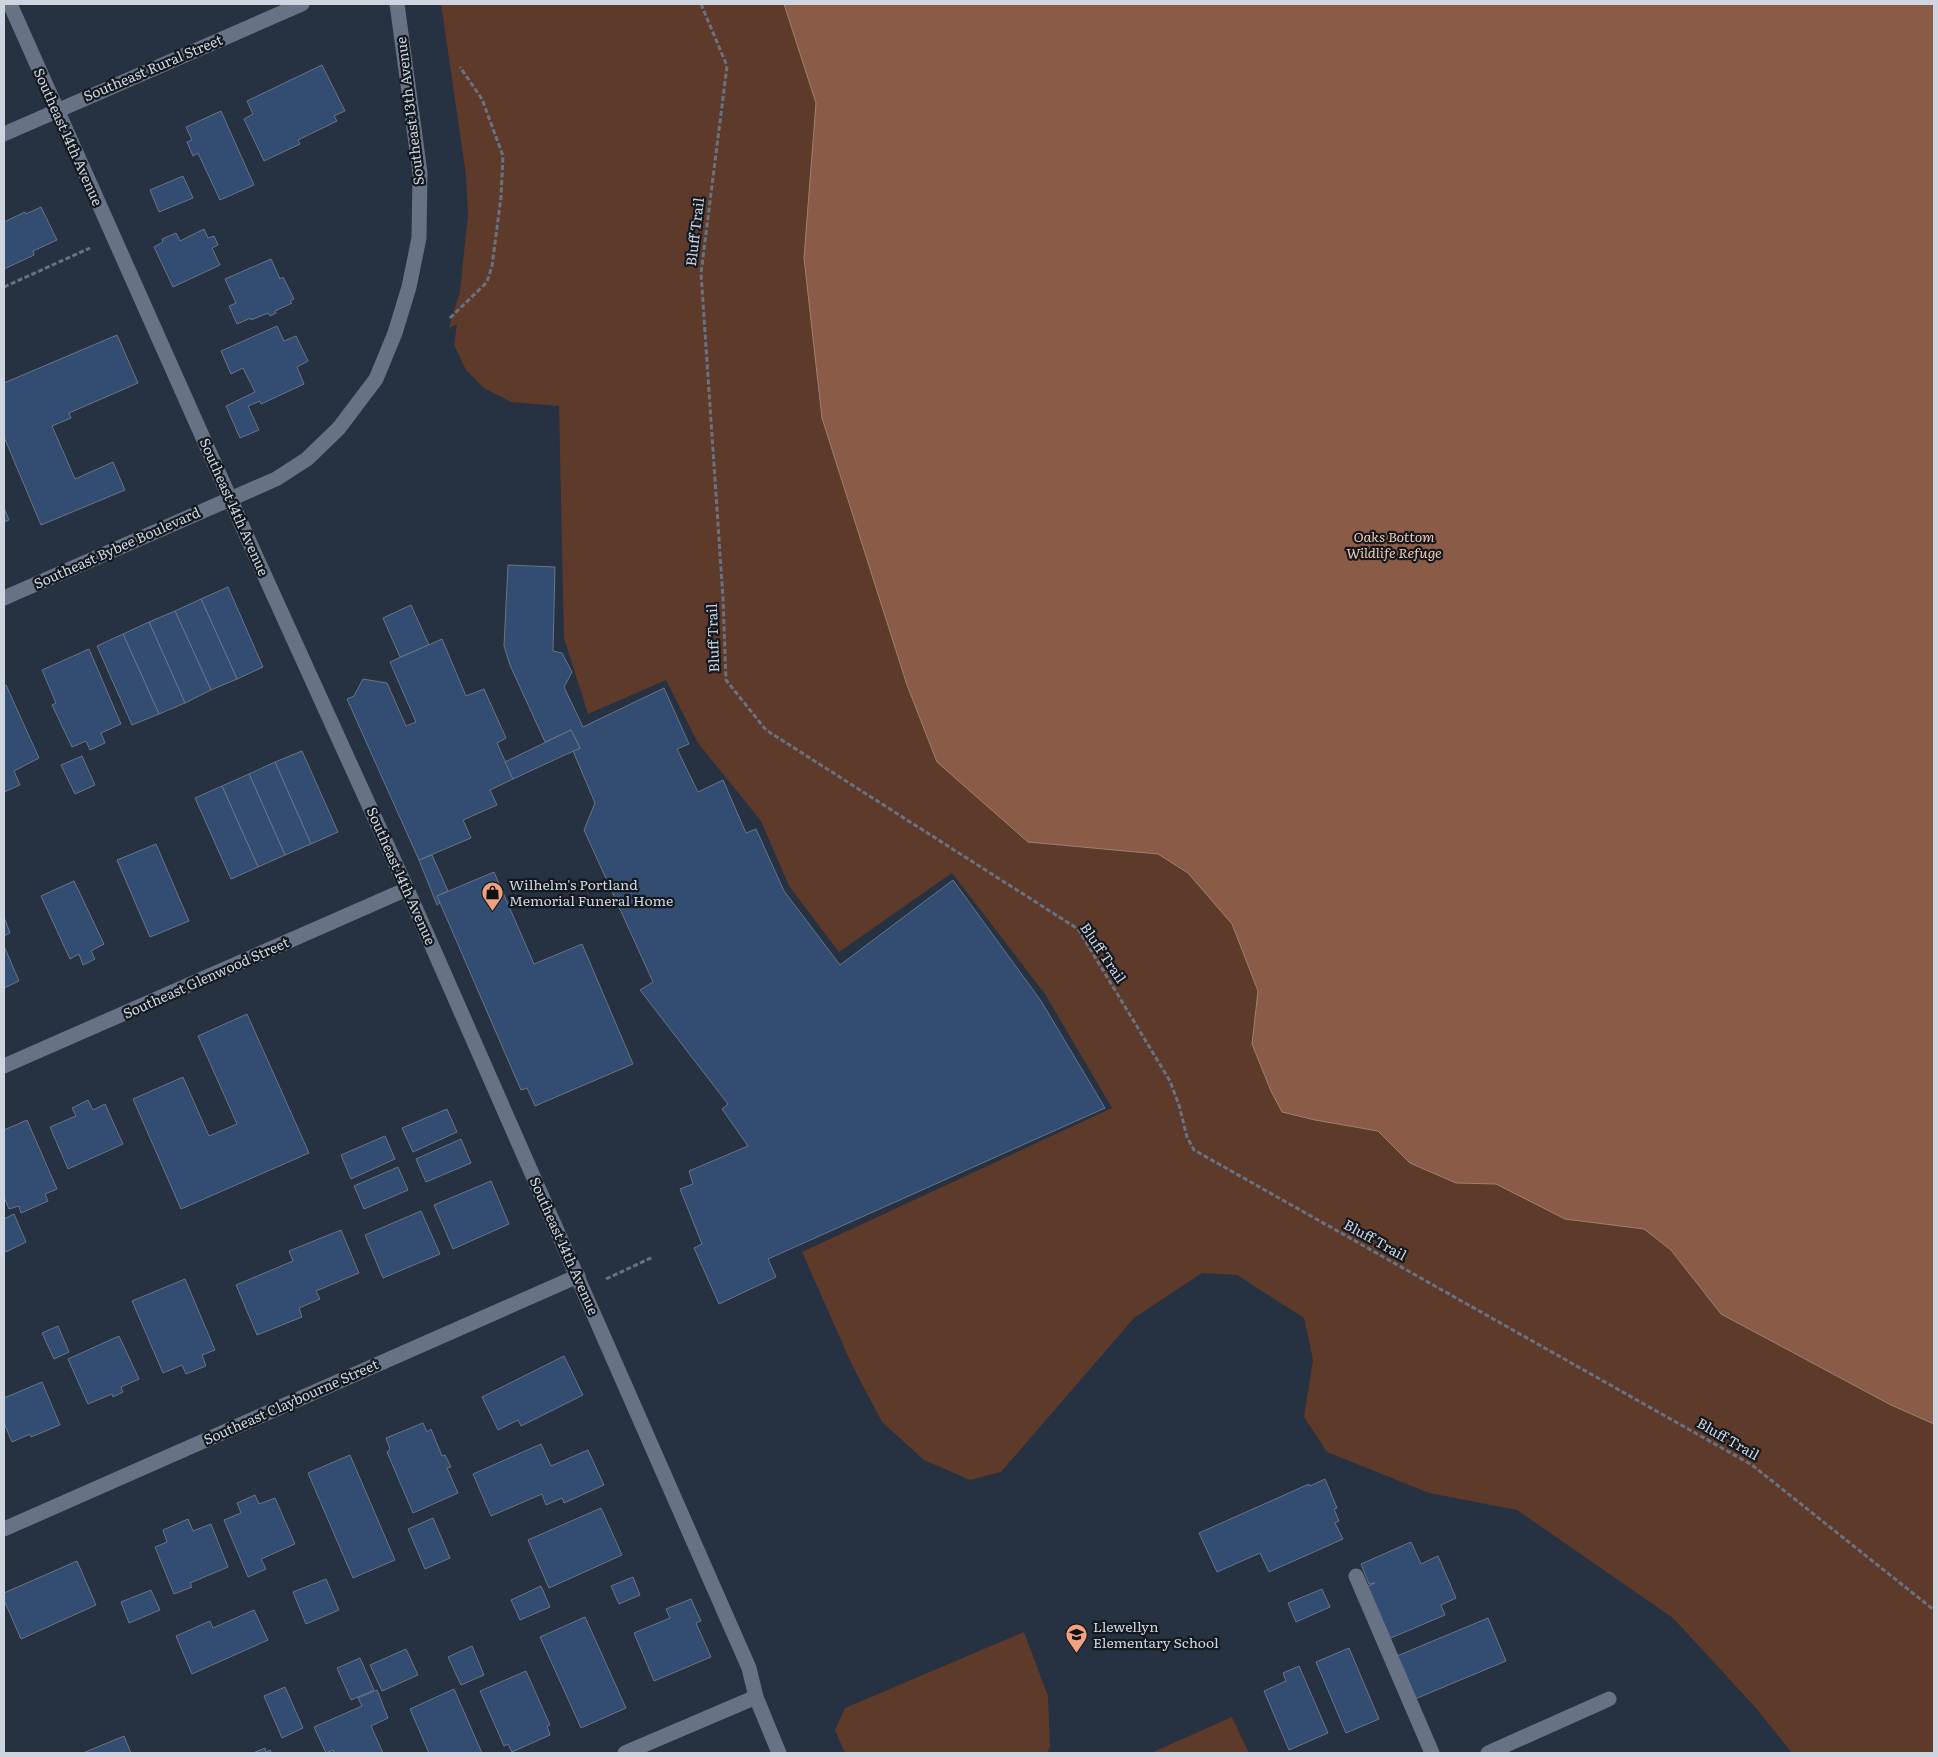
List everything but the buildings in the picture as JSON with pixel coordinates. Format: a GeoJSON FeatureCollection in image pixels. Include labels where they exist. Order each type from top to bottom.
{"type":"FeatureCollection","features":[{"type":"Feature","properties":{"kind":"street","name":"Southeast 14th Avenue"},"geometry":{"type":"LineString","coordinates":[[10,4],[229,498],[407,889],[581,1283],[749,1668],[756,1697],[779,1753]]}},
{"type":"Feature","properties":{"kind":"street","name":"Southeast Rural Street"},"geometry":{"type":"LineString","coordinates":[[4,134],[302,4]]}},
{"type":"Feature","properties":{"kind":"street","name":"Southeast 13th Avenue"},"geometry":{"type":"LineString","coordinates":[[229,498],[276,479],[307,459],[339,428],[376,380],[395,333],[409,287],[419,238],[420,173],[397,4]]}},
{"type":"Feature","properties":{"kind":"street","name":"Southeast Bybee Boulevard"},"geometry":{"type":"LineString","coordinates":[[4,598],[229,498]]}},
{"type":"Feature","properties":{"kind":"street","name":"Southeast Glenwood Street"},"geometry":{"type":"LineString","coordinates":[[4,1066],[407,889]]}},
{"type":"Feature","properties":{"kind":"street","name":"Southeast Claybourne Street"},"geometry":{"type":"LineString","coordinates":[[4,1529],[581,1283]]}},
{"type":"Feature","properties":{"kind":"street"},"geometry":{"type":"LineString","coordinates":[[1356,1576],[1432,1753]]}},
{"type":"Feature","properties":{"kind":"street"},"geometry":{"type":"LineString","coordinates":[[626,1753],[756,1697]]}},
{"type":"Feature","properties":{"kind":"street"},"geometry":{"type":"LineString","coordinates":[[1488,1753],[1609,1699]]}},
{"type":"Feature","properties":{"kind":"path","name":"Bluff Trail"},"geometry":{"type":"LineString","coordinates":[[701,4],[727,66],[701,273],[723,598],[726,680],[766,730],[1078,929],[1170,1081],[1179,1106],[1186,1136],[1194,1150],[1752,1465],[1934,1610]]}},
{"type":"Feature","properties":{"kind":"path"},"geometry":{"type":"LineString","coordinates":[[450,318],[487,282],[492,266],[501,197],[502,156],[482,99],[460,67]]}},
{"type":"Feature","properties":{"kind":"path"},"geometry":{"type":"LineString","coordinates":[[4,287],[113,238]]}},
{"type":"Feature","properties":{"kind":"path"},"geometry":{"type":"LineString","coordinates":[[581,1283],[653,1257]]}},
{"type":"Feature","properties":{"kind":"green space","name":"Oaks Bottom Wildlife Refuge"},"geometry":{"type":"Polygon","coordinates":[[[441,4],[1934,4],[1934,1753],[1792,1753],[1755,1707],[1673,1618],[1517,1510],[1429,1493],[1327,1452],[1304,1417],[1313,1360],[1304,1318],[1237,1275],[1202,1273],[1134,1318],[1001,1472],[970,1480],[924,1460],[882,1422],[852,1365],[802,1252],[1112,1108],[1045,994],[952,873],[839,952],[789,886],[761,821],[698,743],[666,680],[588,714],[564,638],[559,406],[511,402],[484,388],[466,370],[454,345],[457,324],[449,328],[460,291],[468,214],[466,175],[441,4]]]}},
{"type":"Feature","properties":{"kind":"green space"},"geometry":{"type":"Polygon","coordinates":[[[1024,1632],[1048,1696],[1050,1746],[1047,1753],[845,1753],[835,1730],[845,1708],[1024,1632]]]}},
{"type":"Feature","properties":{"kind":"green space"},"geometry":{"type":"Polygon","coordinates":[[[1232,1717],[1249,1753],[1151,1753],[1232,1717]]]}},
{"type":"Feature","properties":{"kind":"shaded area","name":"Oaks Bottom Wildlife Refuge"},"geometry":{"type":"Polygon","coordinates":[[[784,4],[1934,4],[1934,1424],[1891,1405],[1721,1314],[1671,1250],[1644,1229],[1565,1219],[1496,1184],[1456,1183],[1410,1163],[1378,1131],[1282,1112],[1271,1091],[1252,1044],[1258,991],[1232,924],[1188,873],[1158,854],[1028,842],[937,762],[907,685],[822,418],[804,258],[816,103],[784,4]]]}},
{"type":"Feature","properties":{"kind":"place","name":"Wilhelm's Portland Memorial Funeral Home"},"geometry":{"type":"Point","coordinates":[493,912]}},
{"type":"Feature","properties":{"kind":"place","name":"Llewellyn Elementary School"},"geometry":{"type":"Point","coordinates":[1077,1654]}}]}
